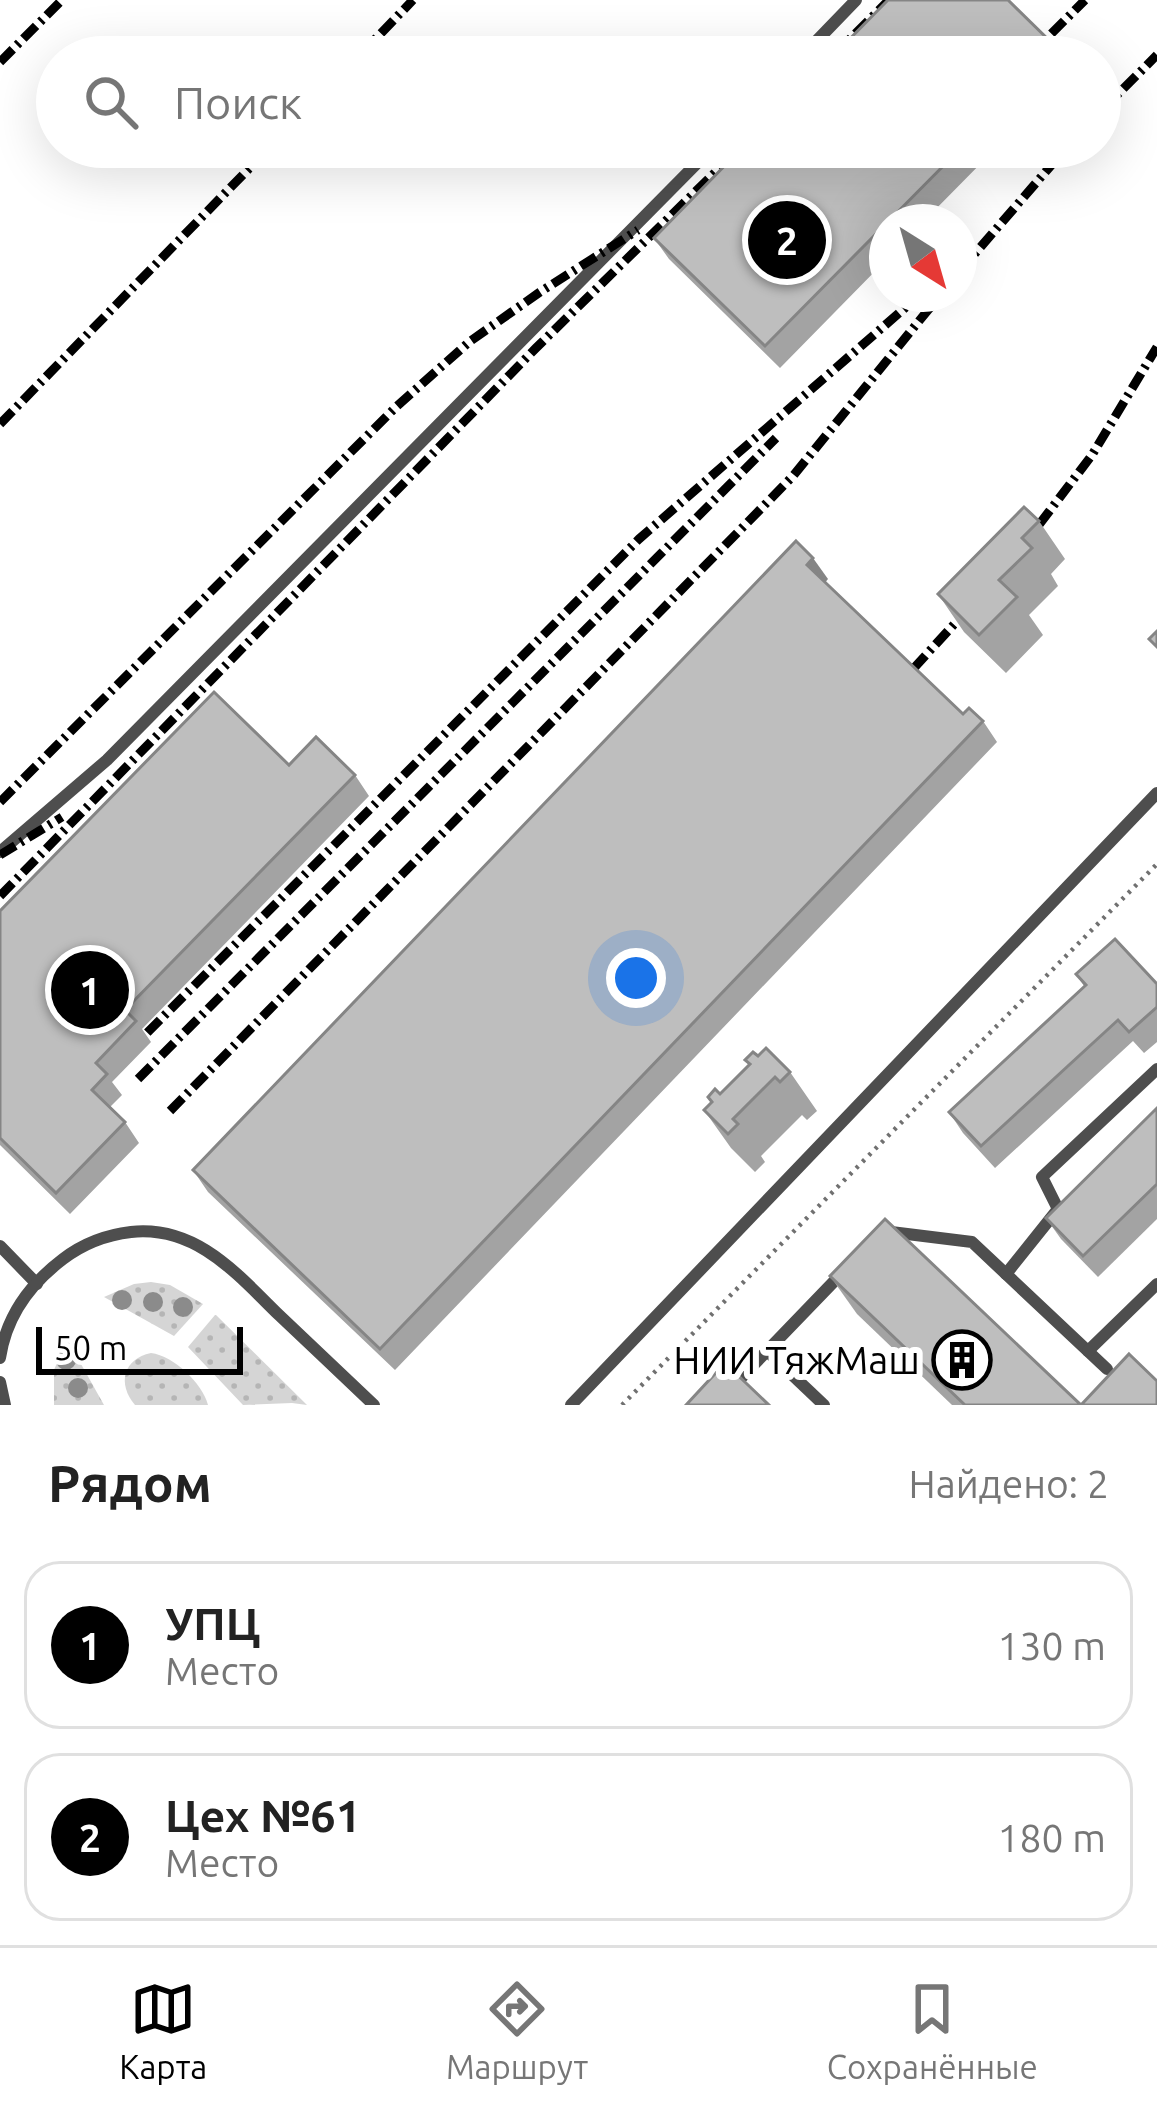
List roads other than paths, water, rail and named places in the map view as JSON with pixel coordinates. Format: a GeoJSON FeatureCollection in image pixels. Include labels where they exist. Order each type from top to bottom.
{"type":"FeatureCollection","features":[{"type":"Feature","properties":{"kind":"lane"},"geometry":{"type":"LineString","coordinates":[[821,36],[856,0]]}},
{"type":"Feature","properties":{"kind":"lane"},"geometry":{"type":"LineString","coordinates":[[0,852],[107,760],[692,168]]}},
{"type":"Feature","properties":{"kind":"lane"},"geometry":{"type":"LineString","coordinates":[[571,1405],[1157,793]]}},
{"type":"Feature","properties":{"kind":"lane"},"geometry":{"type":"LineString","coordinates":[[1006,1274],[1058,1209],[1042,1177],[1157,1069]]}},
{"type":"Feature","properties":{"kind":"lane"},"geometry":{"type":"LineString","coordinates":[[0,1358],[9,1322],[61,1261],[87,1243],[113,1234],[146,1231],[199,1244],[227,1264],[374,1405]]}},
{"type":"Feature","properties":{"kind":"lane"},"geometry":{"type":"LineString","coordinates":[[867,1248],[884,1231],[972,1243],[1107,1369]]}},
{"type":"Feature","properties":{"kind":"lane"},"geometry":{"type":"LineString","coordinates":[[0,1246],[37,1284]]}},
{"type":"Feature","properties":{"kind":"lane"},"geometry":{"type":"LineString","coordinates":[[715,1405],[850,1265]]}},
{"type":"Feature","properties":{"kind":"lane"},"geometry":{"type":"LineString","coordinates":[[1088,1351],[1157,1284]]}},
{"type":"Feature","properties":{"kind":"lane"},"geometry":{"type":"LineString","coordinates":[[767,1351],[824,1405]]}},
{"type":"Feature","properties":{"kind":"lane"},"geometry":{"type":"LineString","coordinates":[[0,1382],[5,1405]]}},
{"type":"Feature","properties":{"kind":"railway"},"geometry":{"type":"LineString","coordinates":[[0,62],[62,0]]}},
{"type":"Feature","properties":{"kind":"railway"},"geometry":{"type":"LineString","coordinates":[[378,36],[413,0]]}},
{"type":"Feature","properties":{"kind":"railway"},"geometry":{"type":"LineString","coordinates":[[853,36],[889,0]]}},
{"type":"Feature","properties":{"kind":"railway"},"geometry":{"type":"LineString","coordinates":[[1049,36],[1085,0]]}},
{"type":"Feature","properties":{"kind":"railway"},"geometry":{"type":"LineString","coordinates":[[1121,91],[1157,55]]}},
{"type":"Feature","properties":{"kind":"railway"},"geometry":{"type":"LineString","coordinates":[[0,424],[250,168]]}},
{"type":"Feature","properties":{"kind":"railway"},"geometry":{"type":"LineString","coordinates":[[0,896],[536,348],[720,168]]}},
{"type":"Feature","properties":{"kind":"railway"},"geometry":{"type":"LineString","coordinates":[[977,251],[1049,168]]}},
{"type":"Feature","properties":{"kind":"railway"},"geometry":{"type":"LineString","coordinates":[[0,802],[396,407],[469,342],[638,230]]}},
{"type":"Feature","properties":{"kind":"railway"},"geometry":{"type":"LineString","coordinates":[[124,1056],[639,539],[900,312]]}},
{"type":"Feature","properties":{"kind":"railway"},"geometry":{"type":"LineString","coordinates":[[170,1111],[793,476],[926,312]]}},
{"type":"Feature","properties":{"kind":"railway"},"geometry":{"type":"LineString","coordinates":[[1019,551],[1092,455],[1157,347]]}},
{"type":"Feature","properties":{"kind":"railway"},"geometry":{"type":"LineString","coordinates":[[138,1079],[776,438]]}},
{"type":"Feature","properties":{"kind":"railway"},"geometry":{"type":"LineString","coordinates":[[891,693],[980,596]]}},
{"type":"Feature","properties":{"kind":"railway"},"geometry":{"type":"LineString","coordinates":[[0,855],[62,817]]}},
{"type":"Feature","properties":{"kind":"place","name":"Цех №61"},"geometry":{"type":"Point","coordinates":[787,240]}},
{"type":"Feature","properties":{"kind":"place","name":"УПЦ"},"geometry":{"type":"Point","coordinates":[90,990]}},
{"type":"Feature","properties":{"kind":"place","name":"НИИ ТяжМаш"},"geometry":{"type":"Point","coordinates":[962,1360]}}]}
